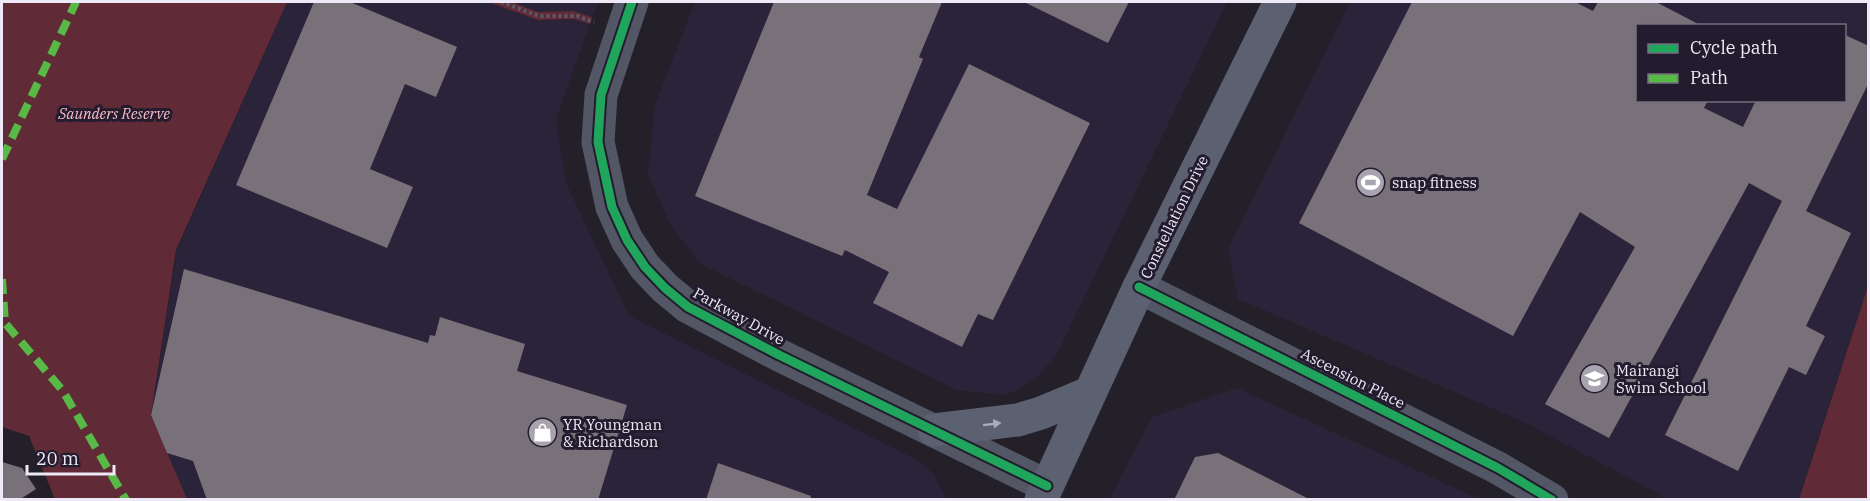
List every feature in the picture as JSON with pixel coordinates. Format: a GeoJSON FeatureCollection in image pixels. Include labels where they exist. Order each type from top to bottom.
{"type":"FeatureCollection","features":[{"type":"Feature","properties":{"kind":"main road","name":"Constellation Drive"},"geometry":{"type":"LineString","coordinates":[[1044,493],[1139,287],[1280,2]]}},
{"type":"Feature","properties":{"kind":"main road"},"geometry":{"type":"LineString","coordinates":[[934,430],[1018,420],[1089,393]]}},
{"type":"Feature","properties":{"kind":"street","name":"Parkway Drive"},"geometry":{"type":"LineString","coordinates":[[632,2],[601,95],[598,142],[612,207],[627,240],[645,267],[688,307],[779,355],[934,430],[1044,493]]}},
{"type":"Feature","properties":{"kind":"street","name":"Ascension Place"},"geometry":{"type":"LineString","coordinates":[[1139,287],[1498,468],[1552,500]]}},
{"type":"Feature","properties":{"kind":"path"},"geometry":{"type":"LineString","coordinates":[[501,2],[539,16],[577,16],[595,22]]}},
{"type":"Feature","properties":{"kind":"shaded area"},"geometry":{"type":"Polygon","coordinates":[[[287,2],[488,2],[538,20],[574,19],[590,24],[556,119],[566,183],[629,316],[913,458],[932,472],[947,499],[187,499],[151,415],[177,250],[287,2]]]}},
{"type":"Feature","properties":{"kind":"shaded area"},"geometry":{"type":"Polygon","coordinates":[[[512,2],[599,2],[592,17],[573,11],[538,12],[512,2]]]}},
{"type":"Feature","properties":{"kind":"shaded area"},"geometry":{"type":"Polygon","coordinates":[[[695,2],[1227,2],[1057,354],[1039,375],[1023,387],[1006,395],[957,390],[699,263],[670,224],[648,174],[655,105],[695,2]]]}},
{"type":"Feature","properties":{"kind":"shaded area"},"geometry":{"type":"Polygon","coordinates":[[[1350,2],[1868,2],[1868,286],[1798,499],[1663,499],[1661,495],[1524,422],[1238,299],[1228,249],[1350,2]]]}},
{"type":"Feature","properties":{"kind":"shaded area"},"geometry":{"type":"Polygon","coordinates":[[[1237,388],[1479,499],[1109,500],[1152,417],[1237,388]]]}},
{"type":"Feature","properties":{"kind":"green space","name":"Saunders Reserve"},"geometry":{"type":"Polygon","coordinates":[[[2,2],[287,2],[176,250],[151,415],[187,499],[55,499],[29,436],[2,427],[2,2]]]}},
{"type":"Feature","properties":{"kind":"green space"},"geometry":{"type":"Polygon","coordinates":[[[488,2],[512,2],[538,12],[573,11],[592,17],[590,24],[574,19],[538,20],[488,2]]]}},
{"type":"Feature","properties":{"kind":"green space"},"geometry":{"type":"Polygon","coordinates":[[[1868,286],[1868,499],[1798,499],[1800,496],[1868,286]]]}},
{"type":"Feature","properties":{"kind":"building"},"geometry":{"type":"Polygon","coordinates":[[[314,2],[350,2],[457,47],[436,97],[405,84],[370,169],[413,187],[387,248],[236,185],[314,2]]]}},
{"type":"Feature","properties":{"kind":"building"},"geometry":{"type":"Polygon","coordinates":[[[774,2],[942,2],[919,57],[923,59],[867,195],[897,209],[969,64],[1090,123],[993,320],[978,314],[962,347],[873,303],[889,272],[845,250],[842,256],[695,196],[774,2]]]}},
{"type":"Feature","properties":{"kind":"building"},"geometry":{"type":"Polygon","coordinates":[[[1024,2],[1129,2],[1108,43],[1024,2]]]}},
{"type":"Feature","properties":{"kind":"building"},"geometry":{"type":"Polygon","coordinates":[[[1412,2],[1575,2],[1593,11],[1598,2],[1656,2],[1698,24],[1636,24],[1636,102],[1707,102],[1704,108],[1743,127],[1755,102],[1846,102],[1846,35],[1869,46],[1869,82],[1806,211],[1851,233],[1806,326],[1825,336],[1806,375],[1789,367],[1738,471],[1665,435],[1782,201],[1749,183],[1609,438],[1545,404],[1635,247],[1580,212],[1513,336],[1299,223],[1412,2]]]}},
{"type":"Feature","properties":{"kind":"building"},"geometry":{"type":"Polygon","coordinates":[[[184,269],[428,343],[430,335],[435,336],[440,317],[525,344],[517,371],[627,405],[598,500],[207,500],[193,461],[167,453],[151,415],[184,269]]]}},
{"type":"Feature","properties":{"kind":"building"},"geometry":{"type":"Polygon","coordinates":[[[1218,453],[1311,500],[1174,500],[1195,457],[1218,453]]]}},
{"type":"Feature","properties":{"kind":"building"},"geometry":{"type":"Polygon","coordinates":[[[2,462],[22,468],[36,489],[19,500],[2,500],[2,462]]]}},
{"type":"Feature","properties":{"kind":"building"},"geometry":{"type":"Polygon","coordinates":[[[718,463],[811,496],[810,500],[706,500],[718,463]]]}},
{"type":"Feature","properties":{"kind":"marked path"},"geometry":{"type":"LineString","coordinates":[[2,159],[76,2]]}},
{"type":"Feature","properties":{"kind":"marked path"},"geometry":{"type":"LineString","coordinates":[[2,279],[5,323],[63,391],[126,500]]}},
{"type":"Feature","properties":{"kind":"cycle path"},"geometry":{"type":"LineString","coordinates":[[632,2],[601,95],[598,142],[612,207],[627,240],[645,267],[688,307],[779,355],[1047,486]]}},
{"type":"Feature","properties":{"kind":"cycle path"},"geometry":{"type":"LineString","coordinates":[[1139,287],[1498,468],[1552,500]]}},
{"type":"Feature","properties":{"kind":"place","name":"snap fitness"},"geometry":{"type":"Point","coordinates":[1371,182]}},
{"type":"Feature","properties":{"kind":"place","name":"Mairangi Swim School"},"geometry":{"type":"Point","coordinates":[1595,379]}},
{"type":"Feature","properties":{"kind":"place","name":"YR Youngman & Richardson"},"geometry":{"type":"Point","coordinates":[542,433]}}]}
